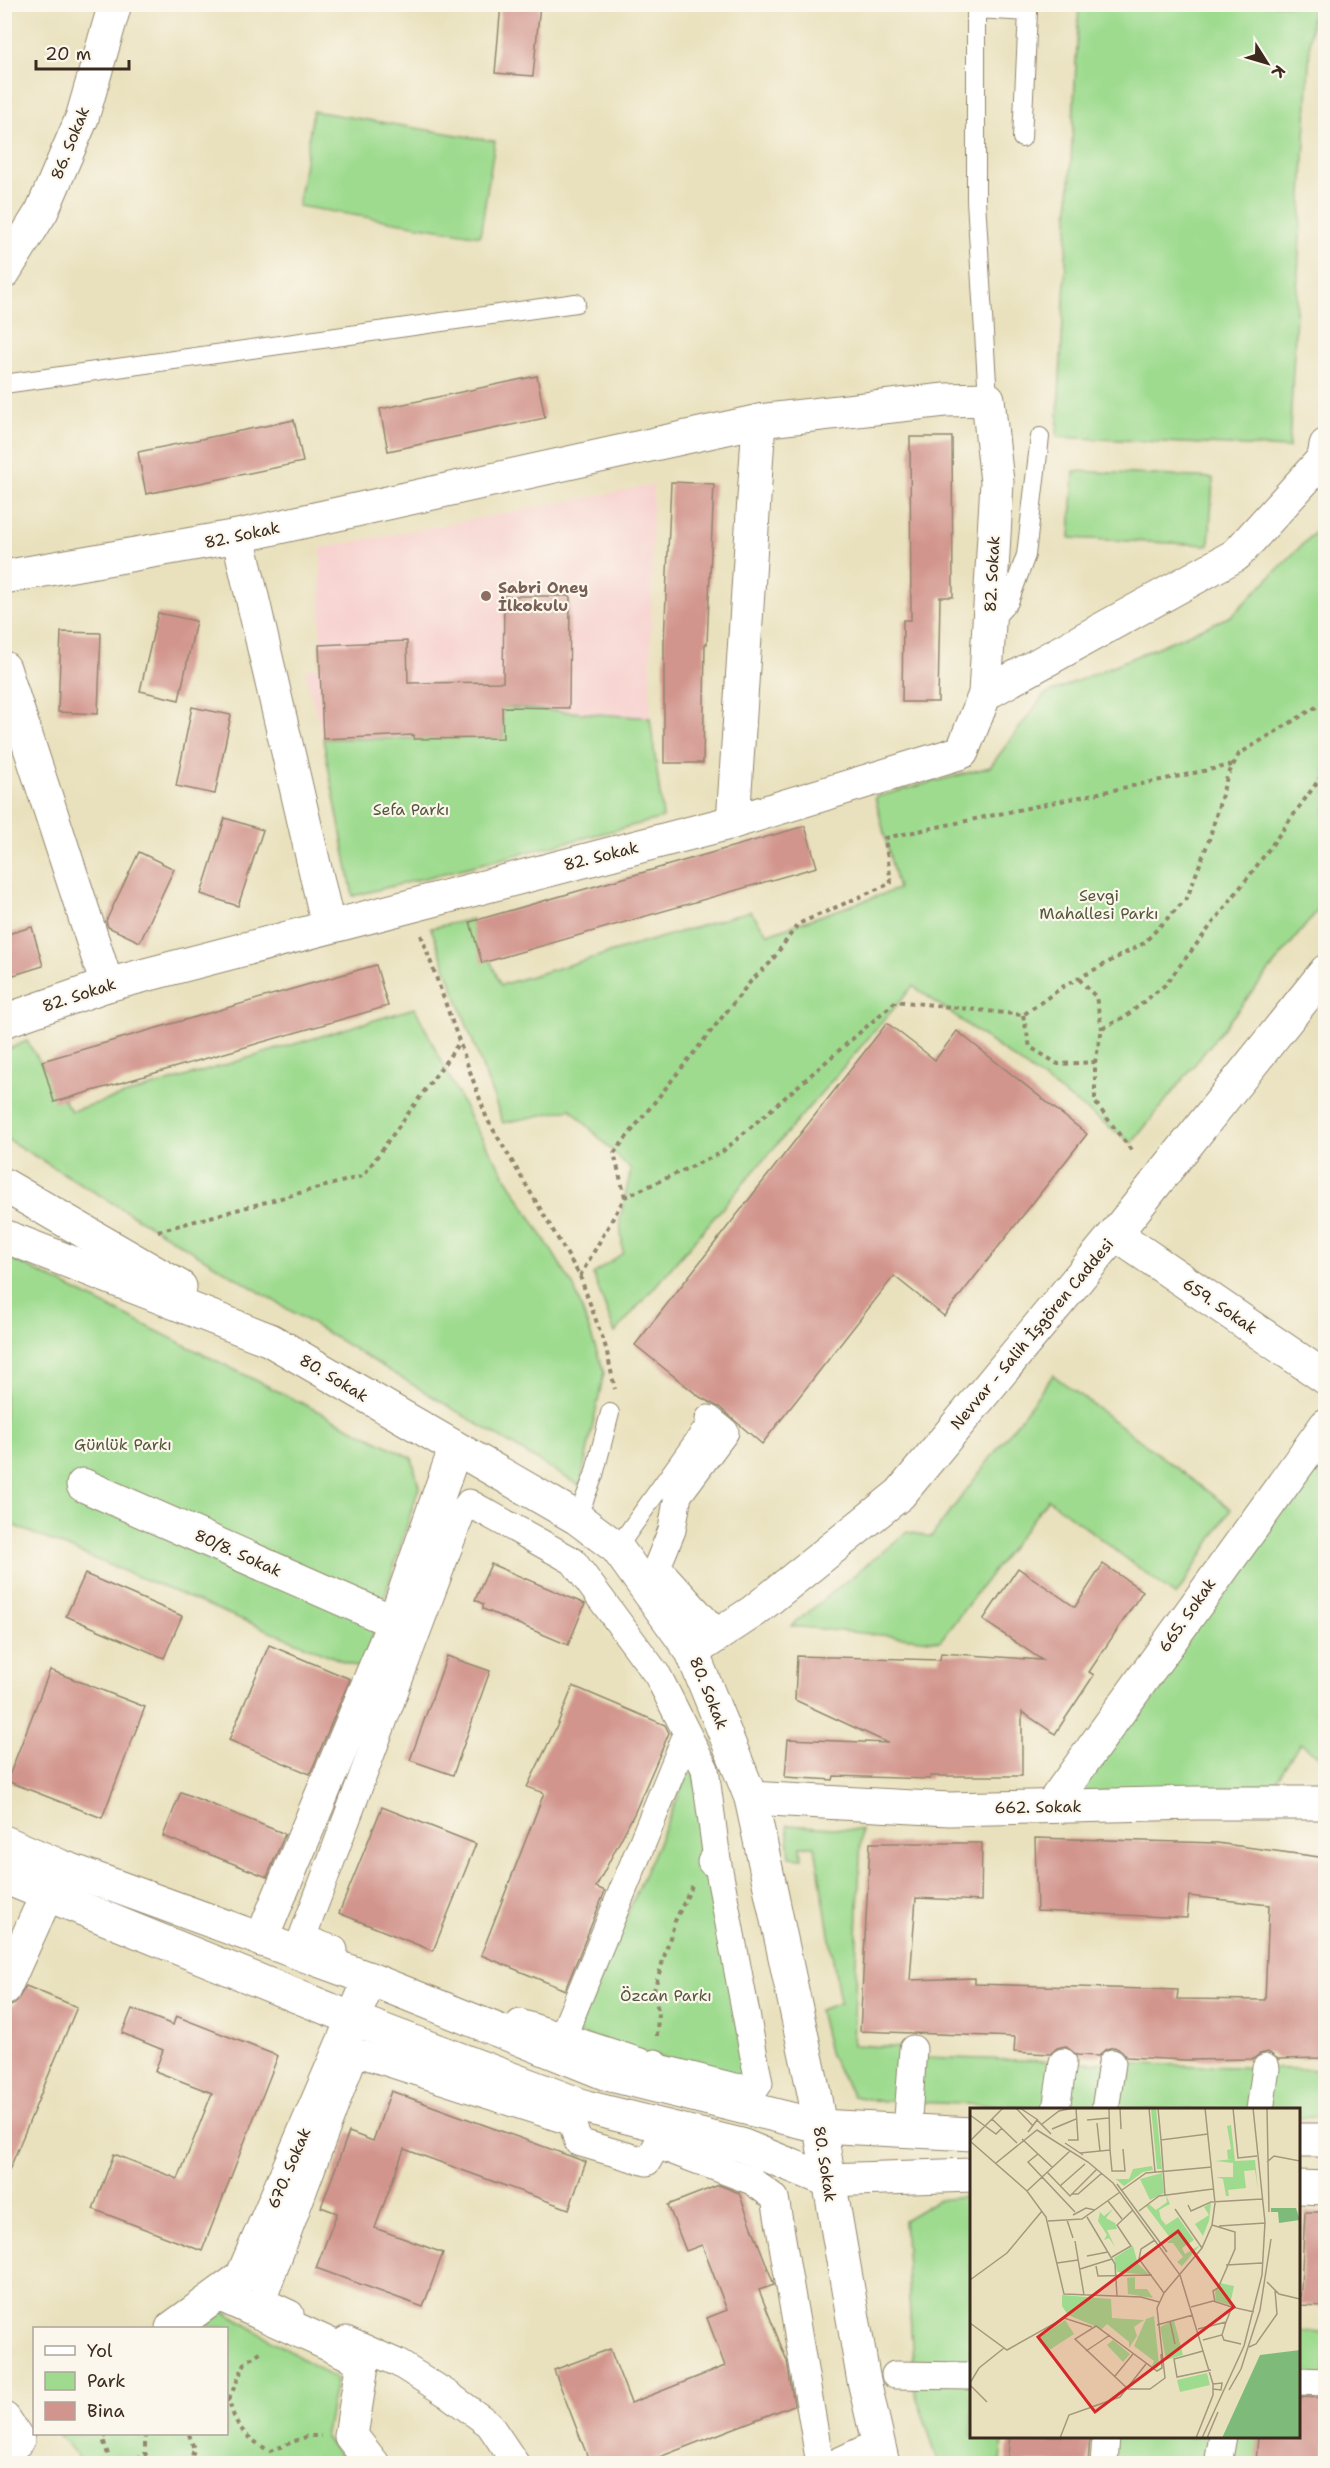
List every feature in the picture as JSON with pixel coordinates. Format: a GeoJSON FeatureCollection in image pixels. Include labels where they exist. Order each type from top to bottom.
{"type":"FeatureCollection","features":[{"type":"Feature","properties":{"kind":"street","name":"86. Sokak"},"geometry":{"type":"LineString","coordinates":[[4,272],[42,211],[82,118],[115,4]]}},
{"type":"Feature","properties":{"kind":"street","name":"82. Sokak"},"geometry":{"type":"LineString","coordinates":[[4,577],[238,536],[759,421],[945,400],[988,399],[997,482],[985,694],[962,752],[733,822],[328,925],[107,985],[4,1021]]}},
{"type":"Feature","properties":{"kind":"street"},"geometry":{"type":"LineString","coordinates":[[733,822],[759,421]]}},
{"type":"Feature","properties":{"kind":"street"},"geometry":{"type":"LineString","coordinates":[[985,694],[1236,555],[1324,458],[1326,445]]}},
{"type":"Feature","properties":{"kind":"street"},"geometry":{"type":"LineString","coordinates":[[238,536],[328,925]]}},
{"type":"Feature","properties":{"kind":"street"},"geometry":{"type":"LineString","coordinates":[[4,668],[107,985]]}},
{"type":"Feature","properties":{"kind":"street","name":"Nevvar - Salih İşgören Caddesi"},"geometry":{"type":"LineString","coordinates":[[706,1643],[754,1611],[900,1494],[1326,971]]}},
{"type":"Feature","properties":{"kind":"street"},"geometry":{"type":"LineString","coordinates":[[4,1185],[270,1340]]}},
{"type":"Feature","properties":{"kind":"street","name":"659. Sokak"},"geometry":{"type":"LineString","coordinates":[[1114,1234],[1326,1378]]}},
{"type":"Feature","properties":{"kind":"street","name":"80. Sokak"},"geometry":{"type":"LineString","coordinates":[[4,1236],[270,1340],[577,1518],[617,1548],[706,1643],[751,1798],[814,2093],[827,2180],[879,2454]]}},
{"type":"Feature","properties":{"kind":"street"},"geometry":{"type":"LineString","coordinates":[[706,1643],[657,1567],[672,1530],[678,1495],[725,1432],[709,1419]]}},
{"type":"Feature","properties":{"kind":"street","name":"665. Sokak"},"geometry":{"type":"LineString","coordinates":[[1051,1806],[1326,1425]]}},
{"type":"Feature","properties":{"kind":"street"},"geometry":{"type":"LineString","coordinates":[[261,1940],[394,1622],[455,1449]]}},
{"type":"Feature","properties":{"kind":"street","name":"80/8. Sokak"},"geometry":{"type":"LineString","coordinates":[[83,1485],[394,1622]]}},
{"type":"Feature","properties":{"kind":"street"},"geometry":{"type":"LineString","coordinates":[[469,1503],[573,1561],[658,1676],[687,1734],[705,1769],[714,1861],[759,2083],[754,2089],[735,2087],[562,2038],[302,1938],[461,1514],[469,1503]]}},
{"type":"Feature","properties":{"kind":"street"},"geometry":{"type":"LineString","coordinates":[[562,2038],[687,1734]]}},
{"type":"Feature","properties":{"kind":"street","name":"662. Sokak"},"geometry":{"type":"LineString","coordinates":[[751,1798],[949,1809],[1326,1803]]}},
{"type":"Feature","properties":{"kind":"street"},"geometry":{"type":"LineString","coordinates":[[4,1842],[53,1880],[353,2019],[586,2106],[741,2145],[827,2180],[970,2175]]}},
{"type":"Feature","properties":{"kind":"street"},"geometry":{"type":"LineString","coordinates":[[4,1877],[53,1880],[261,1940],[370,1979],[607,2074],[819,2126],[970,2134]]}},
{"type":"Feature","properties":{"kind":"street"},"geometry":{"type":"LineString","coordinates":[[4,1989],[53,1880]]}},
{"type":"Feature","properties":{"kind":"street","name":"670. Sokak"},"geometry":{"type":"LineString","coordinates":[[173,2327],[242,2277],[370,1979]]}},
{"type":"Feature","properties":{"kind":"street"},"geometry":{"type":"LineString","coordinates":[[907,2131],[913,2049]]}},
{"type":"Feature","properties":{"kind":"street"},"geometry":{"type":"LineString","coordinates":[[516,2463],[489,2424],[450,2395],[398,2363],[262,2301],[356,2052],[572,2122],[578,2142],[646,2162],[657,2145],[752,2181],[775,2198],[820,2463]]}},
{"type":"Feature","properties":{"kind":"street"},"geometry":{"type":"LineString","coordinates":[[1056,2108],[1063,2062]]}},
{"type":"Feature","properties":{"kind":"street"},"geometry":{"type":"LineString","coordinates":[[1105,2108],[1112,2063]]}},
{"type":"Feature","properties":{"kind":"street"},"geometry":{"type":"LineString","coordinates":[[1260,2108],[1266,2068]]}},
{"type":"Feature","properties":{"kind":"street"},"geometry":{"type":"LineString","coordinates":[[1300,2140],[1326,2140]]}},
{"type":"Feature","properties":{"kind":"street"},"geometry":{"type":"LineString","coordinates":[[1300,2187],[1326,2188]]}},
{"type":"Feature","properties":{"kind":"street"},"geometry":{"type":"LineString","coordinates":[[219,2294],[363,2360],[351,2436],[373,2463]]}},
{"type":"Feature","properties":{"kind":"street"},"geometry":{"type":"LineString","coordinates":[[895,2375],[970,2376]]}},
{"type":"Feature","properties":{"kind":"street"},"geometry":{"type":"LineString","coordinates":[[1300,2381],[1326,2382]]}},
{"type":"Feature","properties":{"kind":"street"},"geometry":{"type":"LineString","coordinates":[[1104,2463],[1106,2438]]}},
{"type":"Feature","properties":{"kind":"street"},"geometry":{"type":"LineString","coordinates":[[1218,2463],[1223,2438]]}},
{"type":"Feature","properties":{"kind":"street"},"geometry":{"type":"LineString","coordinates":[[833,2463],[879,2454]]}},
{"type":"Feature","properties":{"kind":"lane"},"geometry":{"type":"LineString","coordinates":[[988,399],[976,200],[976,9],[1028,12],[1023,138]]}},
{"type":"Feature","properties":{"kind":"lane"},"geometry":{"type":"LineString","coordinates":[[4,384],[576,303]]}},
{"type":"Feature","properties":{"kind":"lane"},"geometry":{"type":"LineString","coordinates":[[989,624],[1009,602],[1026,555],[1040,437]]}},
{"type":"Feature","properties":{"kind":"lane"},"geometry":{"type":"LineString","coordinates":[[577,1518],[594,1475],[610,1413]]}},
{"type":"Feature","properties":{"kind":"lane"},"geometry":{"type":"LineString","coordinates":[[617,1548],[709,1419]]}},
{"type":"Feature","properties":{"kind":"path"},"geometry":{"type":"LineString","coordinates":[[580,1276],[625,1197],[720,1154],[896,1001],[1023,1015],[1079,978],[1144,943],[1187,898],[1239,753],[1326,701]]}},
{"type":"Feature","properties":{"kind":"path"},"geometry":{"type":"LineString","coordinates":[[625,1197],[614,1153],[752,981],[770,963],[798,924],[891,882],[885,838],[1233,765]]}},
{"type":"Feature","properties":{"kind":"path"},"geometry":{"type":"LineString","coordinates":[[1102,1029],[1126,1016],[1165,985],[1253,872],[1326,770]]}},
{"type":"Feature","properties":{"kind":"path"},"geometry":{"type":"LineString","coordinates":[[410,904],[487,1119],[580,1276],[606,1348],[615,1393],[610,1413]]}},
{"type":"Feature","properties":{"kind":"path"},"geometry":{"type":"LineString","coordinates":[[1079,978],[1096,997],[1102,1029],[1095,1062],[1095,1102],[1131,1150]]}},
{"type":"Feature","properties":{"kind":"path"},"geometry":{"type":"LineString","coordinates":[[1023,1015],[1030,1047],[1058,1064],[1095,1062]]}},
{"type":"Feature","properties":{"kind":"path"},"geometry":{"type":"LineString","coordinates":[[158,1231],[363,1176],[459,1043]]}},
{"type":"Feature","properties":{"kind":"path"},"geometry":{"type":"LineString","coordinates":[[656,2065],[658,2012],[654,1990],[662,1957],[693,1882],[714,1861]]}},
{"type":"Feature","properties":{"kind":"path"},"geometry":{"type":"LineString","coordinates":[[264,2348],[259,2355],[245,2363],[228,2400],[233,2420],[256,2443],[270,2451],[308,2436],[351,2436]]}},
{"type":"Feature","properties":{"kind":"path"},"geometry":{"type":"LineString","coordinates":[[106,2435],[103,2439],[111,2463]]}},
{"type":"Feature","properties":{"kind":"path"},"geometry":{"type":"LineString","coordinates":[[145,2435],[145,2454]]}},
{"type":"Feature","properties":{"kind":"path"},"geometry":{"type":"LineString","coordinates":[[190,2435],[194,2449],[190,2463]]}},
{"type":"Feature","properties":{"kind":"path"},"geometry":{"type":"LineString","coordinates":[[129,2463],[145,2454]]}},
{"type":"Feature","properties":{"kind":"path"},"geometry":{"type":"LineString","coordinates":[[145,2454],[158,2463]]}},
{"type":"Feature","properties":{"kind":"shaded area","name":"Sabri Oney İlkokulu"},"geometry":{"type":"Polygon","coordinates":[[[653,485],[650,718],[503,707],[503,738],[323,739],[305,671],[320,666],[321,548],[653,485]]]}},
{"type":"Feature","properties":{"kind":"green space"},"geometry":{"type":"Polygon","coordinates":[[[1079,5],[1312,5],[1289,448],[1057,437],[1079,5]]]}},
{"type":"Feature","properties":{"kind":"green space"},"geometry":{"type":"Polygon","coordinates":[[[313,111],[495,141],[480,236],[298,206],[313,111]]]}},
{"type":"Feature","properties":{"kind":"green space"},"geometry":{"type":"Polygon","coordinates":[[[1074,471],[1213,478],[1209,545],[1070,538],[1074,471]]]}},
{"type":"Feature","properties":{"kind":"green space","name":"Sevgi Mahallesi Parkı"},"geometry":{"type":"Polygon","coordinates":[[[1321,526],[1325,526],[1325,901],[1132,1143],[913,986],[615,1333],[593,1274],[623,1253],[620,1219],[631,1170],[571,1109],[503,1123],[431,928],[472,919],[501,985],[750,911],[768,934],[898,889],[875,797],[990,767],[1044,695],[1231,616],[1321,526]]]}},
{"type":"Feature","properties":{"kind":"green space","name":"Sefa Parkı"},"geometry":{"type":"Polygon","coordinates":[[[502,707],[650,718],[663,818],[353,896],[323,739],[503,738],[502,707]]]}},
{"type":"Feature","properties":{"kind":"green space"},"geometry":{"type":"Polygon","coordinates":[[[415,1008],[472,1122],[574,1287],[604,1372],[580,1486],[5,1138],[4,1051],[27,1041],[71,1111],[415,1008]]]}},
{"type":"Feature","properties":{"kind":"green space","name":"Günlük Parkı"},"geometry":{"type":"Polygon","coordinates":[[[4,1255],[412,1458],[419,1487],[362,1669],[5,1522],[4,1255]]]}},
{"type":"Feature","properties":{"kind":"green space"},"geometry":{"type":"Polygon","coordinates":[[[1053,1375],[1231,1509],[1176,1596],[1048,1499],[940,1641],[791,1626],[907,1532],[931,1537],[1053,1375]]]}},
{"type":"Feature","properties":{"kind":"green space"},"geometry":{"type":"Polygon","coordinates":[[[1325,1440],[1325,1761],[1300,1743],[1273,1786],[1074,1793],[1325,1440]]]}},
{"type":"Feature","properties":{"kind":"green space","name":"Özcan Parkı"},"geometry":{"type":"Polygon","coordinates":[[[692,1764],[753,2084],[576,2033],[692,1764]]]}},
{"type":"Feature","properties":{"kind":"green space"},"geometry":{"type":"Polygon","coordinates":[[[787,1825],[861,1830],[853,2045],[904,2048],[902,2097],[884,2102],[853,2096],[830,2056],[819,2010],[840,2003],[815,1846],[801,1846],[802,1858],[790,1857],[787,1825]]]}},
{"type":"Feature","properties":{"kind":"green space"},"geometry":{"type":"Polygon","coordinates":[[[922,2057],[1325,2070],[1325,2118],[1300,2117],[1300,2108],[1059,2108],[916,2102],[922,2057]]]}},
{"type":"Feature","properties":{"kind":"green space"},"geometry":{"type":"Polygon","coordinates":[[[970,2196],[970,2438],[1003,2438],[1001,2463],[939,2463],[915,2392],[904,2220],[938,2200],[970,2196]]]}},
{"type":"Feature","properties":{"kind":"green space"},"geometry":{"type":"Polygon","coordinates":[[[223,2311],[336,2379],[325,2438],[347,2463],[84,2463],[59,2435],[228,2435],[228,2327],[200,2327],[223,2311]]]}},
{"type":"Feature","properties":{"kind":"green space"},"geometry":{"type":"Polygon","coordinates":[[[1300,2332],[1325,2333],[1325,2463],[1103,2464],[1105,2438],[1300,2438],[1300,2332]]]}},
{"type":"Feature","properties":{"kind":"building"},"geometry":{"type":"Polygon","coordinates":[[[501,4],[540,4],[533,76],[495,73],[501,4]]]}},
{"type":"Feature","properties":{"kind":"building"},"geometry":{"type":"Polygon","coordinates":[[[537,376],[545,418],[388,451],[380,409],[537,376]]]}},
{"type":"Feature","properties":{"kind":"building"},"geometry":{"type":"Polygon","coordinates":[[[294,420],[303,462],[146,494],[138,452],[294,420]]]}},
{"type":"Feature","properties":{"kind":"building"},"geometry":{"type":"Polygon","coordinates":[[[910,437],[952,437],[953,597],[940,597],[938,702],[902,702],[903,620],[911,620],[910,437]]]}},
{"type":"Feature","properties":{"kind":"building"},"geometry":{"type":"Polygon","coordinates":[[[671,482],[714,484],[707,644],[705,644],[703,763],[664,763],[664,642],[671,482]]]}},
{"type":"Feature","properties":{"kind":"building"},"geometry":{"type":"Polygon","coordinates":[[[504,596],[570,596],[569,708],[502,707],[503,738],[414,739],[414,735],[323,739],[319,645],[407,641],[408,683],[503,682],[504,596]]]}},
{"type":"Feature","properties":{"kind":"building"},"geometry":{"type":"Polygon","coordinates":[[[158,613],[196,621],[179,700],[140,691],[158,613]]]}},
{"type":"Feature","properties":{"kind":"building"},"geometry":{"type":"Polygon","coordinates":[[[61,632],[101,633],[98,714],[58,712],[61,632]]]}},
{"type":"Feature","properties":{"kind":"building"},"geometry":{"type":"Polygon","coordinates":[[[192,707],[231,715],[215,794],[176,786],[192,707]]]}},
{"type":"Feature","properties":{"kind":"building"},"geometry":{"type":"Polygon","coordinates":[[[225,818],[263,830],[238,906],[201,894],[225,818]]]}},
{"type":"Feature","properties":{"kind":"building"},"geometry":{"type":"Polygon","coordinates":[[[805,826],[817,867],[482,963],[470,922],[805,826]]]}},
{"type":"Feature","properties":{"kind":"building"},"geometry":{"type":"Polygon","coordinates":[[[139,852],[174,869],[140,942],[108,927],[106,921],[139,852]]]}},
{"type":"Feature","properties":{"kind":"building"},"geometry":{"type":"Polygon","coordinates":[[[32,927],[43,966],[4,978],[4,935],[32,927]]]}},
{"type":"Feature","properties":{"kind":"building"},"geometry":{"type":"Polygon","coordinates":[[[376,965],[388,1006],[54,1102],[42,1061],[376,965]]]}},
{"type":"Feature","properties":{"kind":"building"},"geometry":{"type":"Polygon","coordinates":[[[887,1023],[935,1060],[957,1031],[1087,1134],[944,1316],[894,1276],[762,1444],[719,1407],[700,1397],[635,1345],[887,1023]]]}},
{"type":"Feature","properties":{"kind":"building"},"geometry":{"type":"Polygon","coordinates":[[[491,1564],[585,1604],[568,1645],[483,1609],[483,1604],[475,1600],[491,1564]]]}},
{"type":"Feature","properties":{"kind":"building"},"geometry":{"type":"Polygon","coordinates":[[[1103,1564],[1143,1591],[1089,1672],[1094,1675],[1055,1734],[1022,1712],[1022,1776],[930,1776],[930,1779],[834,1776],[833,1780],[785,1777],[788,1739],[888,1743],[795,1700],[797,1656],[940,1660],[941,1653],[1042,1660],[983,1620],[1018,1568],[1075,1607],[1103,1564]]]}},
{"type":"Feature","properties":{"kind":"building"},"geometry":{"type":"Polygon","coordinates":[[[85,1574],[182,1616],[164,1658],[66,1616],[85,1574]]]}},
{"type":"Feature","properties":{"kind":"building"},"geometry":{"type":"Polygon","coordinates":[[[269,1645],[350,1679],[310,1774],[229,1740],[269,1645]]]}},
{"type":"Feature","properties":{"kind":"building"},"geometry":{"type":"Polygon","coordinates":[[[447,1656],[490,1671],[453,1775],[410,1760],[447,1656]]]}},
{"type":"Feature","properties":{"kind":"building"},"geometry":{"type":"Polygon","coordinates":[[[50,1670],[145,1707],[102,1818],[7,1781],[50,1670]]]}},
{"type":"Feature","properties":{"kind":"building"},"geometry":{"type":"Polygon","coordinates":[[[573,1686],[665,1725],[669,1733],[634,1814],[596,1887],[605,1891],[565,1990],[481,1955],[544,1793],[527,1787],[557,1726],[573,1686]]]}},
{"type":"Feature","properties":{"kind":"building"},"geometry":{"type":"Polygon","coordinates":[[[181,1792],[285,1834],[267,1877],[163,1836],[181,1792]]]}},
{"type":"Feature","properties":{"kind":"building"},"geometry":{"type":"Polygon","coordinates":[[[382,1807],[476,1844],[433,1951],[339,1913],[382,1807]]]}},
{"type":"Feature","properties":{"kind":"building"},"geometry":{"type":"Polygon","coordinates":[[[1035,1838],[1217,1843],[1326,1858],[1324,2058],[1278,2059],[1268,2052],[1253,2059],[1185,2060],[1127,2057],[1121,2050],[1114,2047],[1106,2049],[1098,2056],[1077,2055],[1065,2046],[1057,2048],[1050,2054],[1014,2052],[1015,2037],[860,2031],[870,1843],[982,1843],[981,1901],[916,1898],[910,1980],[975,1978],[975,1984],[1178,1990],[1177,1999],[1265,2000],[1269,1905],[1189,1896],[1187,1918],[1037,1911],[1035,1838]]]}},
{"type":"Feature","properties":{"kind":"building"},"geometry":{"type":"Polygon","coordinates":[[[26,1986],[77,2007],[5,2180],[4,2008],[15,2004],[26,1986]]]}},
{"type":"Feature","properties":{"kind":"building"},"geometry":{"type":"Polygon","coordinates":[[[132,2009],[173,2025],[176,2016],[278,2056],[202,2251],[93,2209],[114,2154],[178,2179],[212,2093],[155,2071],[163,2050],[122,2033],[132,2009]]]}},
{"type":"Feature","properties":{"kind":"building"},"geometry":{"type":"Polygon","coordinates":[[[391,2091],[586,2162],[569,2209],[404,2149],[375,2228],[443,2253],[423,2307],[316,2268],[337,2213],[321,2207],[349,2132],[373,2141],[391,2091]]]}},
{"type":"Feature","properties":{"kind":"building"},"geometry":{"type":"Polygon","coordinates":[[[719,2185],[739,2193],[773,2282],[774,2285],[759,2290],[787,2361],[794,2405],[644,2463],[590,2463],[554,2370],[610,2349],[631,2403],[725,2366],[707,2318],[727,2310],[702,2245],[686,2251],[668,2205],[719,2185]]]}},
{"type":"Feature","properties":{"kind":"building"},"geometry":{"type":"Polygon","coordinates":[[[1305,2212],[1326,2212],[1326,2306],[1300,2305],[1305,2212]]]}},
{"type":"Feature","properties":{"kind":"building"},"geometry":{"type":"Polygon","coordinates":[[[1300,2397],[1326,2398],[1326,2463],[1256,2463],[1258,2438],[1300,2438],[1300,2397]]]}},
{"type":"Feature","properties":{"kind":"building"},"geometry":{"type":"Polygon","coordinates":[[[1010,2438],[1090,2438],[1088,2463],[1007,2463],[1010,2438]]]}},
{"type":"Feature","properties":{"kind":"place","name":"Sabri Oney İlkokulu"},"geometry":{"type":"Point","coordinates":[486,596]}}]}
